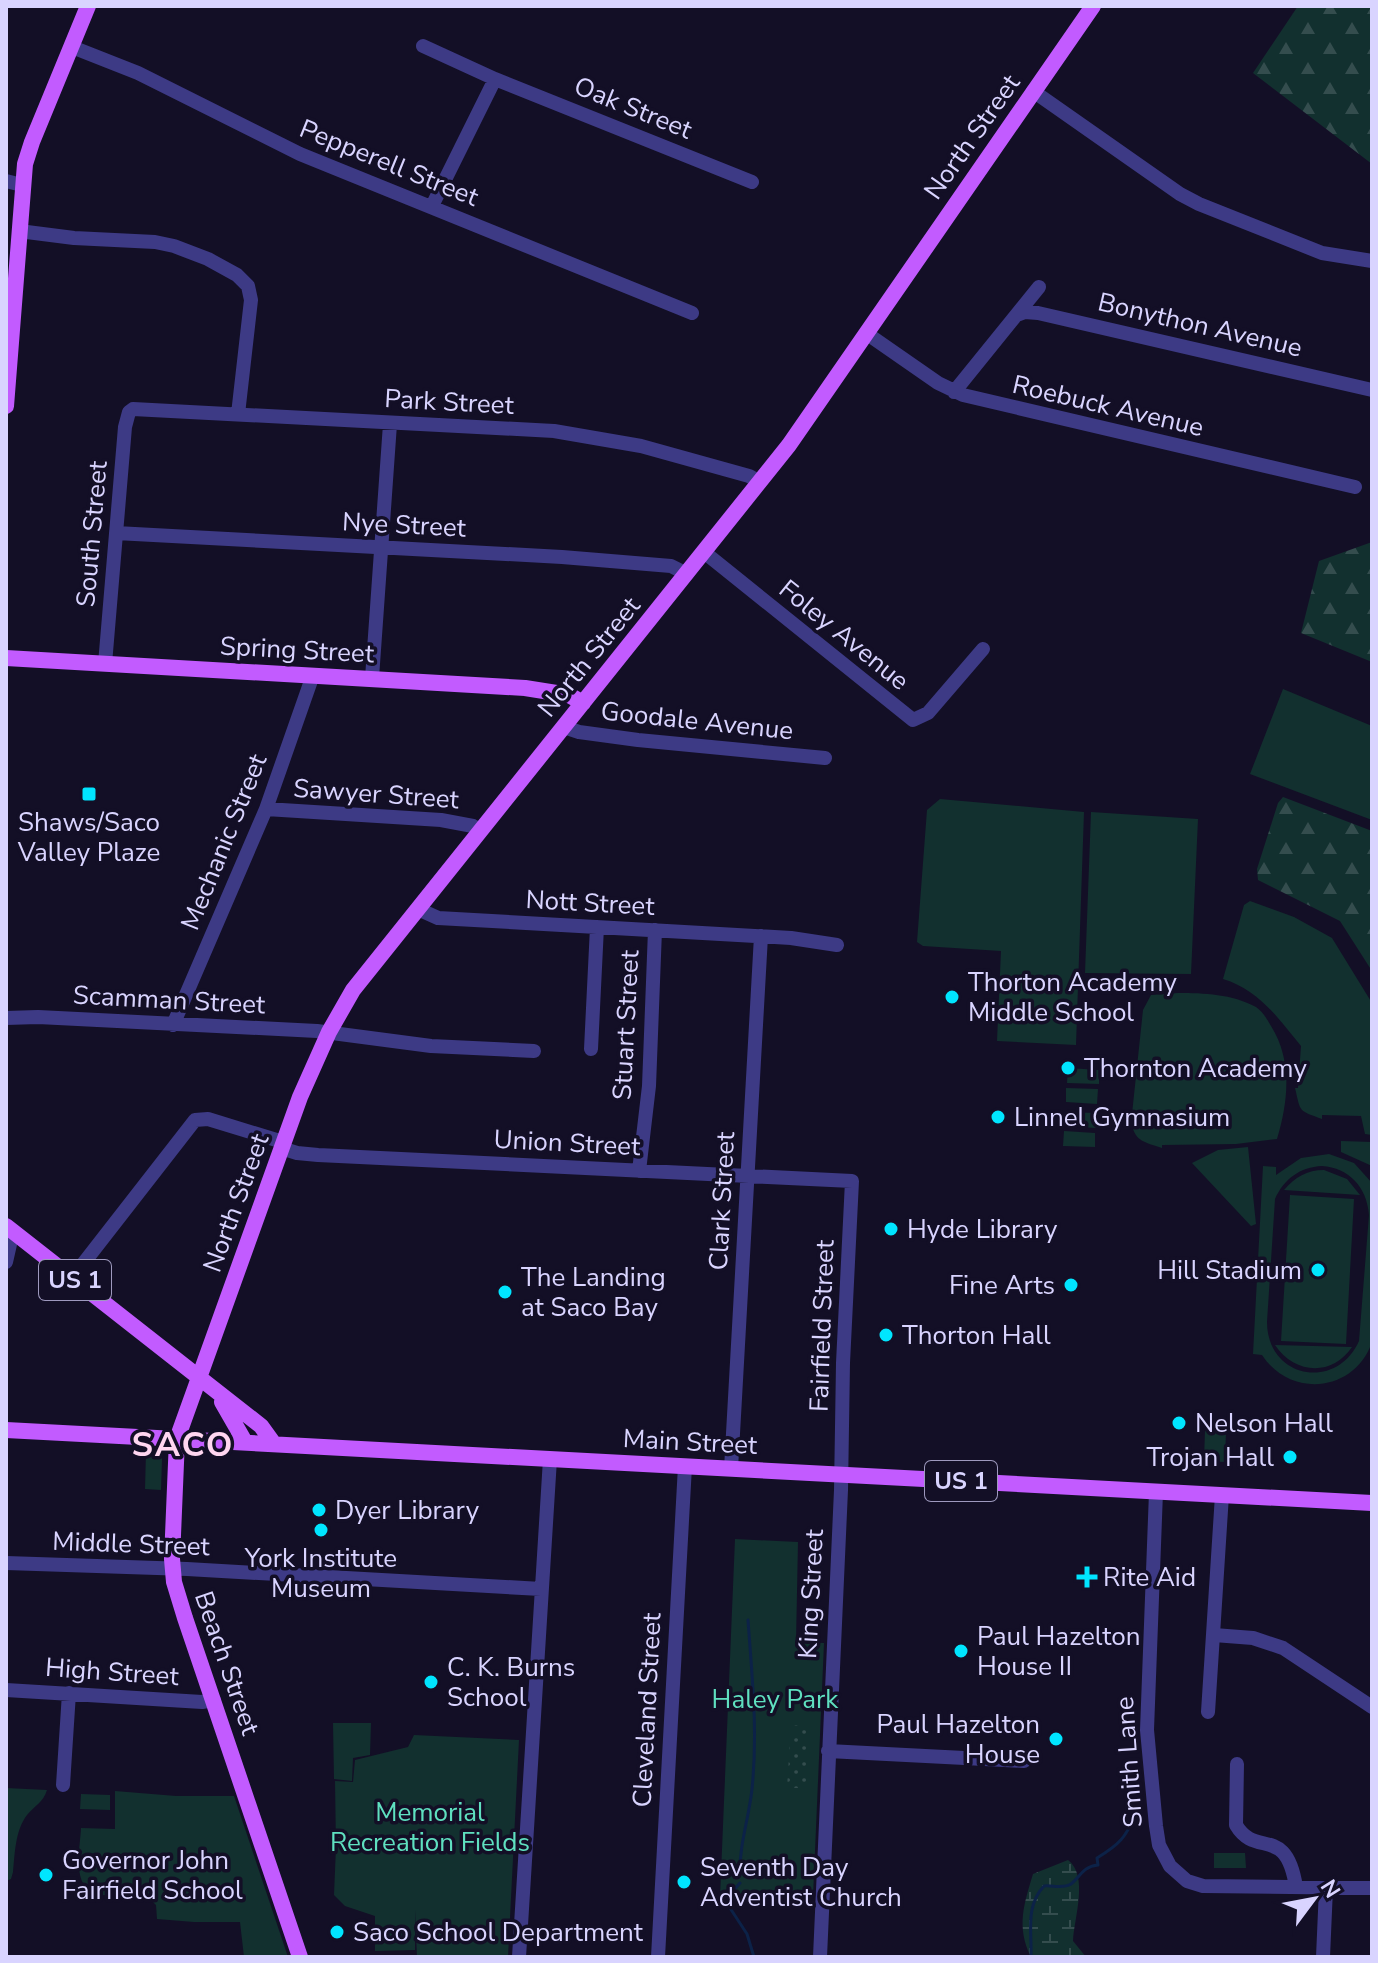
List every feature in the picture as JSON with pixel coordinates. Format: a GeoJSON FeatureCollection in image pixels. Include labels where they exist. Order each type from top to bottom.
{"type":"FeatureCollection","features":[{"type":"Feature","properties":{"kind":"main road"},"geometry":{"type":"LineString","coordinates":[[6,406],[12,254],[19,231],[14,183],[88,6]]}},
{"type":"Feature","properties":{"kind":"main road","name":"North Street"},"geometry":{"type":"LineString","coordinates":[[206,1382],[282,1145],[329,1032],[353,990],[797,434],[1093,6]]}},
{"type":"Feature","properties":{"kind":"main road","name":"Spring Street"},"geometry":{"type":"LineString","coordinates":[[6,658],[541,689],[569,695],[583,703]]}},
{"type":"Feature","properties":{"kind":"main road","name":"US 1"},"geometry":{"type":"LineString","coordinates":[[10,1229],[206,1382],[266,1431],[274,1444]]}},
{"type":"Feature","properties":{"kind":"main road","name":"US 1"},"geometry":{"type":"LineString","coordinates":[[206,1382],[245,1442]]}},
{"type":"Feature","properties":{"kind":"main road","name":"Beach Street"},"geometry":{"type":"LineString","coordinates":[[206,1382],[177,1439],[172,1570],[185,1618],[300,1957]]}},
{"type":"Feature","properties":{"kind":"main road","name":"Main Street"},"geometry":{"type":"LineString","coordinates":[[6,1430],[1372,1503]]}},
{"type":"Feature","properties":{"kind":"street","name":"Oak Street"},"geometry":{"type":"LineString","coordinates":[[423,46],[495,79],[752,182]]}},
{"type":"Feature","properties":{"kind":"street","name":"Pepperell Street"},"geometry":{"type":"LineString","coordinates":[[72,47],[138,73],[300,154],[692,313]]}},
{"type":"Feature","properties":{"kind":"street"},"geometry":{"type":"LineString","coordinates":[[432,206],[495,79]]}},
{"type":"Feature","properties":{"kind":"street"},"geometry":{"type":"LineString","coordinates":[[1033,91],[1180,194],[1199,204],[1322,253],[1372,261]]}},
{"type":"Feature","properties":{"kind":"street"},"geometry":{"type":"LineString","coordinates":[[19,231],[74,238],[164,243],[208,259],[243,280],[251,300],[238,414]]}},
{"type":"Feature","properties":{"kind":"street"},"geometry":{"type":"LineString","coordinates":[[954,392],[1039,287]]}},
{"type":"Feature","properties":{"kind":"street","name":"Bonython Avenue"},"geometry":{"type":"LineString","coordinates":[[1017,315],[1038,313],[1372,390]]}},
{"type":"Feature","properties":{"kind":"street","name":"Roebuck Avenue"},"geometry":{"type":"LineString","coordinates":[[866,333],[954,392],[994,404],[1355,487]]}},
{"type":"Feature","properties":{"kind":"street","name":"Park Street"},"geometry":{"type":"LineString","coordinates":[[130,410],[142,408],[554,431],[653,449],[749,476],[760,482]]}},
{"type":"Feature","properties":{"kind":"street","name":"South Street"},"geometry":{"type":"LineString","coordinates":[[105,664],[125,427],[130,410]]}},
{"type":"Feature","properties":{"kind":"street"},"geometry":{"type":"LineString","coordinates":[[372,678],[390,424]]}},
{"type":"Feature","properties":{"kind":"street","name":"Nye Street"},"geometry":{"type":"LineString","coordinates":[[116,533],[640,563],[671,566],[687,574]]}},
{"type":"Feature","properties":{"kind":"street","name":"Foley Avenue"},"geometry":{"type":"LineString","coordinates":[[704,552],[911,720],[918,720],[928,713],[983,649]]}},
{"type":"Feature","properties":{"kind":"street","name":"Mechanic Street"},"geometry":{"type":"LineString","coordinates":[[173,1025],[266,809],[313,675]]}},
{"type":"Feature","properties":{"kind":"street","name":"Goodale Avenue"},"geometry":{"type":"LineString","coordinates":[[564,727],[638,740],[825,758]]}},
{"type":"Feature","properties":{"kind":"street","name":"Sawyer Street"},"geometry":{"type":"LineString","coordinates":[[266,809],[441,820],[480,830]]}},
{"type":"Feature","properties":{"kind":"street","name":"Nott Street"},"geometry":{"type":"LineString","coordinates":[[418,909],[438,918],[761,936],[837,945]]}},
{"type":"Feature","properties":{"kind":"street"},"geometry":{"type":"LineString","coordinates":[[591,1049],[597,927]]}},
{"type":"Feature","properties":{"kind":"street","name":"Stuart Street"},"geometry":{"type":"LineString","coordinates":[[639,1171],[649,1086],[655,930]]}},
{"type":"Feature","properties":{"kind":"street","name":"Clark Street"},"geometry":{"type":"LineString","coordinates":[[731,1469],[761,936]]}},
{"type":"Feature","properties":{"kind":"street","name":"Scamman Street"},"geometry":{"type":"LineString","coordinates":[[6,1018],[329,1032],[375,1040],[534,1051]]}},
{"type":"Feature","properties":{"kind":"street","name":"Union Street"},"geometry":{"type":"LineString","coordinates":[[72,1278],[195,1120],[208,1119],[318,1155],[852,1181]]}},
{"type":"Feature","properties":{"kind":"street","name":"Fairfield Street"},"geometry":{"type":"LineString","coordinates":[[841,1474],[842,1376],[852,1181]]}},
{"type":"Feature","properties":{"kind":"street"},"geometry":{"type":"LineString","coordinates":[[6,1262],[10,1229]]}},
{"type":"Feature","properties":{"kind":"street"},"geometry":{"type":"LineString","coordinates":[[519,1957],[550,1459]]}},
{"type":"Feature","properties":{"kind":"street","name":"Cleveland Street"},"geometry":{"type":"LineString","coordinates":[[658,1957],[685,1466]]}},
{"type":"Feature","properties":{"kind":"street","name":"King Street"},"geometry":{"type":"LineString","coordinates":[[820,1957],[841,1474]]}},
{"type":"Feature","properties":{"kind":"street","name":"Smith Lane"},"geometry":{"type":"LineString","coordinates":[[1156,1492],[1147,1730],[1159,1845],[1171,1868],[1192,1883],[1210,1887],[1372,1888]]}},
{"type":"Feature","properties":{"kind":"street"},"geometry":{"type":"LineString","coordinates":[[1208,1712],[1222,1495]]}},
{"type":"Feature","properties":{"kind":"street","name":"Middle Street"},"geometry":{"type":"LineString","coordinates":[[6,1563],[541,1589]]}},
{"type":"Feature","properties":{"kind":"street"},"geometry":{"type":"LineString","coordinates":[[1214,1635],[1253,1638],[1283,1648],[1372,1707]]}},
{"type":"Feature","properties":{"kind":"street","name":"High Street"},"geometry":{"type":"LineString","coordinates":[[6,1690],[202,1702],[214,1700]]}},
{"type":"Feature","properties":{"kind":"street"},"geometry":{"type":"LineString","coordinates":[[63,1785],[69,1693]]}},
{"type":"Feature","properties":{"kind":"street"},"geometry":{"type":"LineString","coordinates":[[828,1751],[1024,1761]]}},
{"type":"Feature","properties":{"kind":"street"},"geometry":{"type":"LineString","coordinates":[[1237,1764],[1236,1825],[1247,1837],[1284,1852],[1291,1864],[1296,1887]]}},
{"type":"Feature","properties":{"kind":"street"},"geometry":{"type":"LineString","coordinates":[[1323,1957],[1326,1888]]}},
{"type":"Feature","properties":{"kind":"green space"},"geometry":{"type":"Polygon","coordinates":[[[1298,6],[1372,6],[1372,164],[1253,73],[1298,6]]]}},
{"type":"Feature","properties":{"kind":"green space"},"geometry":{"type":"Polygon","coordinates":[[[1372,542],[1372,662],[1301,633],[1319,561],[1372,542]]]}},
{"type":"Feature","properties":{"kind":"green space"},"geometry":{"type":"Polygon","coordinates":[[[1283,689],[1372,726],[1372,820],[1250,774],[1283,689]]]}},
{"type":"Feature","properties":{"kind":"green space"},"geometry":{"type":"Polygon","coordinates":[[[1283,797],[1372,831],[1372,971],[1340,921],[1258,880],[1257,869],[1278,803],[1283,797]]]}},
{"type":"Feature","properties":{"kind":"green space"},"geometry":{"type":"Polygon","coordinates":[[[940,799],[1084,812],[1076,1045],[997,1041],[1001,951],[923,946],[917,942],[927,810],[940,799]]]}},
{"type":"Feature","properties":{"kind":"green space"},"geometry":{"type":"Polygon","coordinates":[[[1091,812],[1198,819],[1191,974],[1085,973],[1091,812]]]}},
{"type":"Feature","properties":{"kind":"green space"},"geometry":{"type":"Polygon","coordinates":[[[1250,901],[1294,917],[1332,938],[1372,1003],[1372,1135],[1365,1134],[1361,1116],[1322,1115],[1322,1119],[1302,1110],[1295,1088],[1298,1088],[1301,1046],[1276,1015],[1257,998],[1223,979],[1244,905],[1250,901]]]}},
{"type":"Feature","properties":{"kind":"green space"},"geometry":{"type":"Polygon","coordinates":[[[1178,993],[1237,999],[1256,1007],[1266,1018],[1278,1039],[1285,1067],[1286,1096],[1277,1139],[1236,1144],[1162,1145],[1162,1148],[1142,1141],[1135,1134],[1129,1115],[1132,1114],[1143,1010],[1151,995],[1178,993]]]}},
{"type":"Feature","properties":{"kind":"green space"},"geometry":{"type":"Polygon","coordinates":[[[1068,1068],[1099,1070],[1099,1084],[1067,1083],[1068,1068]]]}},
{"type":"Feature","properties":{"kind":"green space"},"geometry":{"type":"Polygon","coordinates":[[[1066,1088],[1098,1089],[1097,1104],[1066,1102],[1066,1088]]]}},
{"type":"Feature","properties":{"kind":"green space"},"geometry":{"type":"Polygon","coordinates":[[[1065,1112],[1096,1113],[1096,1128],[1064,1126],[1065,1112]]]}},
{"type":"Feature","properties":{"kind":"green space"},"geometry":{"type":"Polygon","coordinates":[[[1064,1131],[1095,1133],[1095,1147],[1063,1146],[1064,1131]]]}},
{"type":"Feature","properties":{"kind":"green space"},"geometry":{"type":"Polygon","coordinates":[[[1341,1141],[1372,1142],[1372,1166],[1341,1152],[1341,1141]]]}},
{"type":"Feature","properties":{"kind":"green space"},"geometry":{"type":"Polygon","coordinates":[[[1248,1147],[1256,1224],[1251,1226],[1192,1163],[1218,1150],[1248,1147]]]}},
{"type":"Feature","properties":{"kind":"green space"},"geometry":{"type":"Polygon","coordinates":[[[1329,1154],[1354,1163],[1372,1183],[1372,1342],[1364,1359],[1352,1371],[1322,1384],[1289,1379],[1274,1369],[1262,1355],[1253,1354],[1263,1166],[1276,1167],[1276,1175],[1301,1158],[1329,1154]],[[1314,1167],[1300,1172],[1288,1180],[1275,1199],[1267,1322],[1270,1341],[1278,1356],[1304,1372],[1320,1372],[1335,1367],[1348,1357],[1359,1341],[1368,1205],[1355,1181],[1332,1168],[1314,1167]]]}},
{"type":"Feature","properties":{"kind":"green space"},"geometry":{"type":"Polygon","coordinates":[[[1324,1170],[1347,1179],[1360,1195],[1284,1190],[1302,1175],[1324,1170]]]}},
{"type":"Feature","properties":{"kind":"green space","name":"Hill Stadium"},"geometry":{"type":"Polygon","coordinates":[[[1290,1195],[1354,1199],[1346,1344],[1281,1341],[1290,1195]]]}},
{"type":"Feature","properties":{"kind":"green space"},"geometry":{"type":"Polygon","coordinates":[[[1275,1345],[1352,1347],[1334,1363],[1313,1368],[1292,1362],[1275,1345]]]}},
{"type":"Feature","properties":{"kind":"green space"},"geometry":{"type":"Polygon","coordinates":[[[1205,1430],[1226,1431],[1225,1462],[1204,1461],[1205,1430]]]}},
{"type":"Feature","properties":{"kind":"green space"},"geometry":{"type":"Polygon","coordinates":[[[146,1452],[160,1455],[162,1459],[161,1490],[145,1489],[146,1452]]]}},
{"type":"Feature","properties":{"kind":"green space","name":"Haley Park"},"geometry":{"type":"Polygon","coordinates":[[[735,1539],[798,1542],[796,1642],[824,1643],[813,1897],[720,1897],[735,1539]]]}},
{"type":"Feature","properties":{"kind":"green space"},"geometry":{"type":"Polygon","coordinates":[[[333,1723],[371,1723],[370,1755],[353,1758],[352,1781],[334,1779],[333,1723]]]}},
{"type":"Feature","properties":{"kind":"green space"},"geometry":{"type":"Polygon","coordinates":[[[791,1725],[810,1726],[807,1788],[787,1788],[791,1725]]]}},
{"type":"Feature","properties":{"kind":"green space","name":"Memorial Recreation Fields"},"geometry":{"type":"Polygon","coordinates":[[[414,1735],[519,1740],[508,1957],[417,1957],[415,1910],[415,1950],[375,1951],[375,1916],[345,1906],[334,1895],[335,1781],[353,1782],[355,1760],[408,1747],[414,1735]]]}},
{"type":"Feature","properties":{"kind":"green space"},"geometry":{"type":"Polygon","coordinates":[[[6,1788],[47,1790],[23,1821],[16,1842],[13,1872],[11,1879],[6,1881],[6,1788]]]}},
{"type":"Feature","properties":{"kind":"green space"},"geometry":{"type":"Polygon","coordinates":[[[115,1791],[176,1796],[234,1796],[288,1957],[244,1957],[240,1922],[157,1919],[156,1905],[151,1900],[93,1894],[86,1889],[79,1864],[81,1828],[115,1829],[115,1791]]]}},
{"type":"Feature","properties":{"kind":"green space"},"geometry":{"type":"Polygon","coordinates":[[[81,1794],[110,1795],[110,1810],[80,1809],[81,1794]]]}},
{"type":"Feature","properties":{"kind":"green space"},"geometry":{"type":"Polygon","coordinates":[[[1214,1853],[1245,1853],[1246,1868],[1214,1868],[1214,1853]]]}},
{"type":"Feature","properties":{"kind":"green space"},"geometry":{"type":"Polygon","coordinates":[[[1068,1860],[1078,1876],[1079,1887],[1073,1941],[1086,1957],[1031,1957],[1023,1925],[1024,1906],[1033,1874],[1068,1860]]]}},
{"type":"Feature","properties":{"kind":"waterway"},"geometry":{"type":"LineString","coordinates":[[740,1875],[752,1789],[754,1746],[748,1620]]}},
{"type":"Feature","properties":{"kind":"waterway"},"geometry":{"type":"LineString","coordinates":[[1031,1957],[1031,1920],[1038,1894],[1044,1886],[1071,1884],[1085,1870],[1098,1865],[1097,1858],[1121,1840],[1136,1814]]}},
{"type":"Feature","properties":{"kind":"waterway"},"geometry":{"type":"LineString","coordinates":[[740,1883],[732,1892],[730,1908],[747,1934],[754,1957]]}},
{"type":"Feature","properties":{"kind":"place","name":"Shaws/Saco Valley Plaze"},"geometry":{"type":"Point","coordinates":[89,794]}},
{"type":"Feature","properties":{"kind":"place","name":"Thorton Academy Middle School"},"geometry":{"type":"Point","coordinates":[952,997]}},
{"type":"Feature","properties":{"kind":"place","name":"Thornton Academy"},"geometry":{"type":"Point","coordinates":[1068,1068]}},
{"type":"Feature","properties":{"kind":"place","name":"Linnel Gymnasium"},"geometry":{"type":"Point","coordinates":[998,1117]}},
{"type":"Feature","properties":{"kind":"place","name":"Hyde Library"},"geometry":{"type":"Point","coordinates":[891,1229]}},
{"type":"Feature","properties":{"kind":"place","name":"Hill Stadium"},"geometry":{"type":"Point","coordinates":[1318,1270]}},
{"type":"Feature","properties":{"kind":"place","name":"Fine Arts"},"geometry":{"type":"Point","coordinates":[1071,1285]}},
{"type":"Feature","properties":{"kind":"place","name":"The Landing at Saco Bay"},"geometry":{"type":"Point","coordinates":[505,1292]}},
{"type":"Feature","properties":{"kind":"place","name":"Thorton Hall"},"geometry":{"type":"Point","coordinates":[886,1335]}},
{"type":"Feature","properties":{"kind":"place","name":"Nelson Hall"},"geometry":{"type":"Point","coordinates":[1179,1423]}},
{"type":"Feature","properties":{"kind":"place","name":"Trojan Hall"},"geometry":{"type":"Point","coordinates":[1290,1457]}},
{"type":"Feature","properties":{"kind":"place","name":"Dyer Library"},"geometry":{"type":"Point","coordinates":[319,1510]}},
{"type":"Feature","properties":{"kind":"place","name":"York Institute Museum"},"geometry":{"type":"Point","coordinates":[321,1530]}},
{"type":"Feature","properties":{"kind":"place","name":"Rite Aid"},"geometry":{"type":"Point","coordinates":[1087,1577]}},
{"type":"Feature","properties":{"kind":"place","name":"Paul Hazelton House II"},"geometry":{"type":"Point","coordinates":[961,1651]}},
{"type":"Feature","properties":{"kind":"place","name":"C. K. Burns School"},"geometry":{"type":"Point","coordinates":[431,1682]}},
{"type":"Feature","properties":{"kind":"place","name":"Paul Hazelton House"},"geometry":{"type":"Point","coordinates":[1056,1739]}},
{"type":"Feature","properties":{"kind":"place","name":"Governor John Fairfield School"},"geometry":{"type":"Point","coordinates":[46,1875]}},
{"type":"Feature","properties":{"kind":"place","name":"Seventh Day Adventist Church"},"geometry":{"type":"Point","coordinates":[684,1882]}},
{"type":"Feature","properties":{"kind":"place","name":"Saco School Department"},"geometry":{"type":"Point","coordinates":[337,1932]}},
{"type":"Feature","properties":{"kind":"district","name":"SACO"},"geometry":{"type":"Point","coordinates":[183,1445]}}]}
